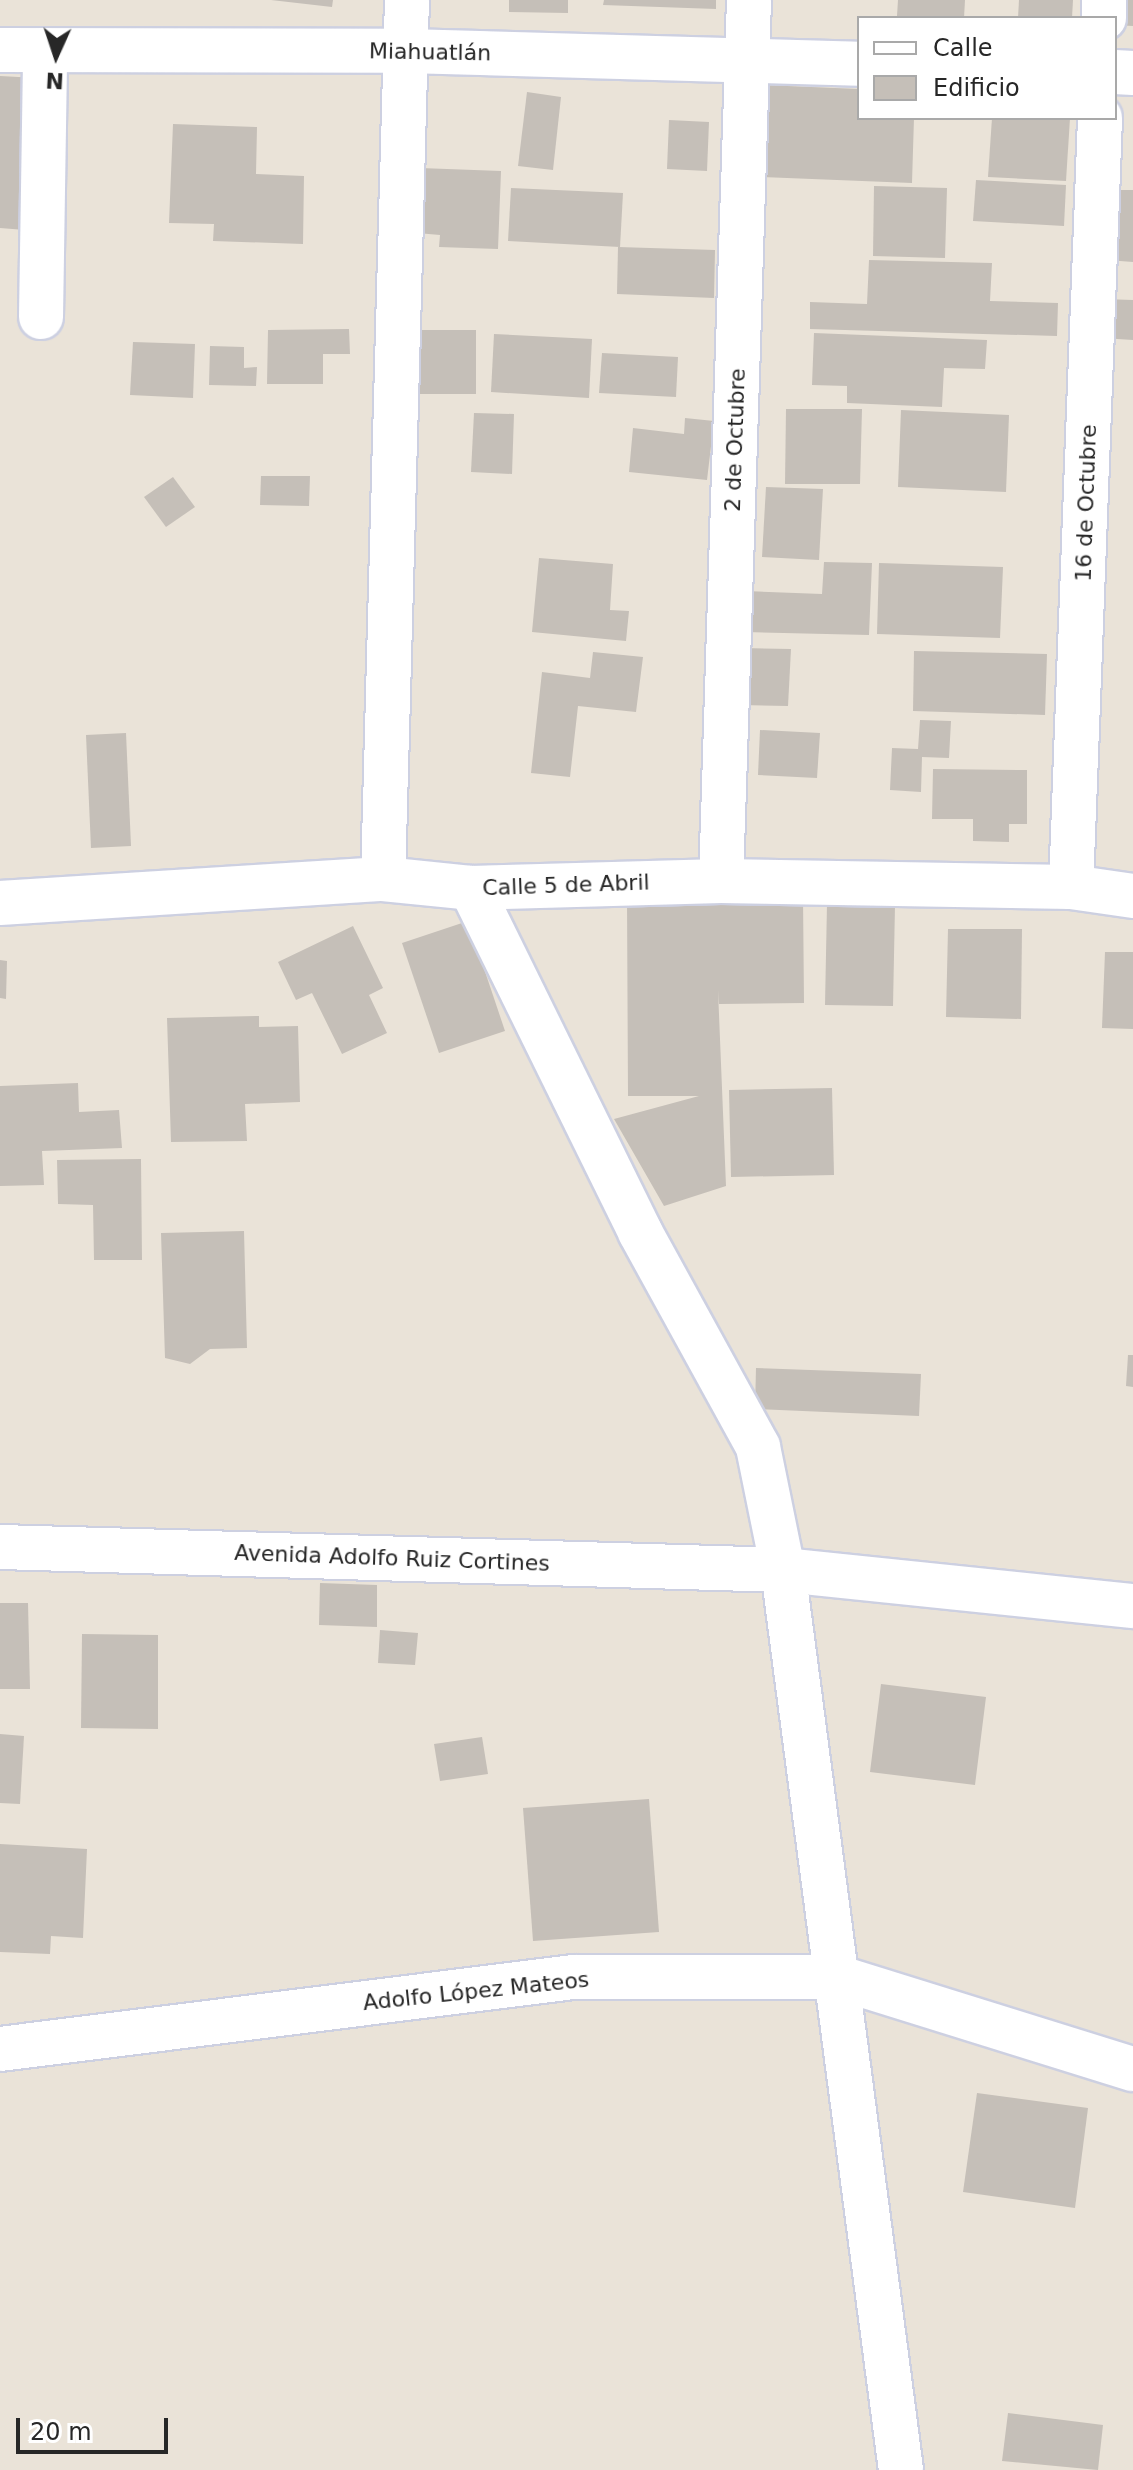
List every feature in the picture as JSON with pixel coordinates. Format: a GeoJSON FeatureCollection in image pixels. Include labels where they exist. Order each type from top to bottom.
{"type":"FeatureCollection","features":[{"type":"Feature","properties":{"kind":"street"},"geometry":{"type":"LineString","coordinates":[[383,879],[407,0]]}},
{"type":"Feature","properties":{"kind":"street","name":"2 de Octubre"},"geometry":{"type":"LineString","coordinates":[[721,881],[749,0]]}},
{"type":"Feature","properties":{"kind":"street","name":"Miahuatlán"},"geometry":{"type":"LineString","coordinates":[[0,50],[406,51],[857,64]]}},
{"type":"Feature","properties":{"kind":"street"},"geometry":{"type":"LineString","coordinates":[[41,317],[45,50]]}},
{"type":"Feature","properties":{"kind":"street","name":"16 de Octubre"},"geometry":{"type":"LineString","coordinates":[[1071,887],[1100,120]]}},
{"type":"Feature","properties":{"kind":"street","name":"Calle 5 de Abril"},"geometry":{"type":"LineString","coordinates":[[0,903],[383,879],[471,888],[721,881],[1071,887],[1133,896]]}},
{"type":"Feature","properties":{"kind":"street"},"geometry":{"type":"LineString","coordinates":[[471,888],[640,1232],[758,1447],[783,1570],[907,2468]]}},
{"type":"Feature","properties":{"kind":"street","name":"Avenida Adolfo Ruiz Cortines"},"geometry":{"type":"LineString","coordinates":[[0,1547],[783,1570],[1133,1606]]}},
{"type":"Feature","properties":{"kind":"street","name":"Adolfo López Mateos"},"geometry":{"type":"LineString","coordinates":[[0,2049],[573,1977],[837,1977],[1133,2069]]}},
{"type":"Feature","properties":{"kind":"building"},"geometry":{"type":"Polygon","coordinates":[[[271,0],[333,0],[332,7],[271,0]]]}},
{"type":"Feature","properties":{"kind":"building"},"geometry":{"type":"Polygon","coordinates":[[[509,0],[568,0],[568,13],[509,12],[509,0]]]}},
{"type":"Feature","properties":{"kind":"building"},"geometry":{"type":"Polygon","coordinates":[[[604,0],[716,0],[716,9],[603,5],[604,0]]]}},
{"type":"Feature","properties":{"kind":"building"},"geometry":{"type":"Polygon","coordinates":[[[898,0],[965,0],[964,16],[897,16],[898,0]]]}},
{"type":"Feature","properties":{"kind":"building"},"geometry":{"type":"Polygon","coordinates":[[[1019,0],[1073,0],[1072,16],[1018,16],[1019,0]]]}},
{"type":"Feature","properties":{"kind":"building"},"geometry":{"type":"Polygon","coordinates":[[[1115,0],[1133,0],[1133,26],[1117,25],[1115,0]]]}},
{"type":"Feature","properties":{"kind":"building"},"geometry":{"type":"Polygon","coordinates":[[[0,76],[37,78],[25,230],[0,228],[0,76]]]}},
{"type":"Feature","properties":{"kind":"building"},"geometry":{"type":"Polygon","coordinates":[[[763,85],[857,89],[857,120],[914,120],[912,183],[760,177],[763,85]]]}},
{"type":"Feature","properties":{"kind":"building"},"geometry":{"type":"Polygon","coordinates":[[[527,92],[561,97],[553,170],[518,166],[527,92]]]}},
{"type":"Feature","properties":{"kind":"building"},"geometry":{"type":"Polygon","coordinates":[[[669,120],[709,122],[707,171],[667,169],[669,120]]]}},
{"type":"Feature","properties":{"kind":"building"},"geometry":{"type":"Polygon","coordinates":[[[992,120],[1070,120],[1066,181],[988,177],[992,120]]]}},
{"type":"Feature","properties":{"kind":"building"},"geometry":{"type":"Polygon","coordinates":[[[173,124],[257,127],[256,174],[304,176],[303,244],[213,241],[214,224],[169,223],[173,124]]]}},
{"type":"Feature","properties":{"kind":"building"},"geometry":{"type":"Polygon","coordinates":[[[420,168],[501,171],[498,249],[439,247],[440,235],[417,233],[420,168]]]}},
{"type":"Feature","properties":{"kind":"building"},"geometry":{"type":"Polygon","coordinates":[[[976,180],[1066,185],[1064,226],[973,221],[976,180]]]}},
{"type":"Feature","properties":{"kind":"building"},"geometry":{"type":"Polygon","coordinates":[[[874,186],[947,188],[945,258],[873,256],[874,186]]]}},
{"type":"Feature","properties":{"kind":"building"},"geometry":{"type":"Polygon","coordinates":[[[511,188],[623,193],[620,247],[508,241],[511,188]]]}},
{"type":"Feature","properties":{"kind":"building"},"geometry":{"type":"Polygon","coordinates":[[[1110,190],[1133,190],[1133,262],[1107,260],[1110,190]]]}},
{"type":"Feature","properties":{"kind":"building"},"geometry":{"type":"Polygon","coordinates":[[[618,247],[715,250],[714,298],[617,294],[618,247]]]}},
{"type":"Feature","properties":{"kind":"building"},"geometry":{"type":"Polygon","coordinates":[[[869,260],[992,263],[990,301],[1058,303],[1057,336],[810,329],[810,302],[867,304],[869,260]]]}},
{"type":"Feature","properties":{"kind":"building"},"geometry":{"type":"Polygon","coordinates":[[[1103,299],[1133,300],[1133,340],[1102,338],[1103,299]]]}},
{"type":"Feature","properties":{"kind":"building"},"geometry":{"type":"Polygon","coordinates":[[[349,329],[350,354],[323,354],[323,384],[267,384],[268,330],[349,329]]]}},
{"type":"Feature","properties":{"kind":"building"},"geometry":{"type":"Polygon","coordinates":[[[414,330],[476,330],[476,394],[414,394],[414,330]]]}},
{"type":"Feature","properties":{"kind":"building"},"geometry":{"type":"Polygon","coordinates":[[[814,333],[987,340],[985,369],[944,368],[942,407],[847,403],[847,386],[812,385],[814,333]]]}},
{"type":"Feature","properties":{"kind":"building"},"geometry":{"type":"Polygon","coordinates":[[[494,334],[592,339],[589,398],[491,392],[494,334]]]}},
{"type":"Feature","properties":{"kind":"building"},"geometry":{"type":"Polygon","coordinates":[[[133,342],[195,344],[193,398],[130,395],[133,342]]]}},
{"type":"Feature","properties":{"kind":"building"},"geometry":{"type":"Polygon","coordinates":[[[210,346],[244,347],[244,368],[257,367],[256,386],[209,385],[210,346]]]}},
{"type":"Feature","properties":{"kind":"building"},"geometry":{"type":"Polygon","coordinates":[[[602,353],[678,357],[676,397],[599,393],[602,353]]]}},
{"type":"Feature","properties":{"kind":"building"},"geometry":{"type":"Polygon","coordinates":[[[786,409],[862,409],[860,484],[785,484],[786,409]]]}},
{"type":"Feature","properties":{"kind":"building"},"geometry":{"type":"Polygon","coordinates":[[[901,410],[1009,415],[1006,492],[898,487],[901,410]]]}},
{"type":"Feature","properties":{"kind":"building"},"geometry":{"type":"Polygon","coordinates":[[[474,413],[514,414],[512,474],[471,472],[474,413]]]}},
{"type":"Feature","properties":{"kind":"building"},"geometry":{"type":"Polygon","coordinates":[[[685,418],[714,421],[707,480],[629,472],[633,428],[684,434],[685,418]]]}},
{"type":"Feature","properties":{"kind":"building"},"geometry":{"type":"Polygon","coordinates":[[[261,476],[310,476],[309,506],[260,505],[261,476]]]}},
{"type":"Feature","properties":{"kind":"building"},"geometry":{"type":"Polygon","coordinates":[[[173,477],[195,507],[166,527],[144,497],[173,477]]]}},
{"type":"Feature","properties":{"kind":"building"},"geometry":{"type":"Polygon","coordinates":[[[766,487],[823,489],[819,560],[762,557],[766,487]]]}},
{"type":"Feature","properties":{"kind":"building"},"geometry":{"type":"Polygon","coordinates":[[[539,558],[613,564],[610,610],[629,611],[626,641],[532,632],[539,558]]]}},
{"type":"Feature","properties":{"kind":"building"},"geometry":{"type":"Polygon","coordinates":[[[824,562],[872,563],[869,635],[745,632],[746,591],[822,594],[824,562]]]}},
{"type":"Feature","properties":{"kind":"building"},"geometry":{"type":"Polygon","coordinates":[[[879,563],[1003,567],[1000,638],[877,634],[879,563]]]}},
{"type":"Feature","properties":{"kind":"building"},"geometry":{"type":"Polygon","coordinates":[[[743,648],[791,649],[788,706],[740,705],[743,648]]]}},
{"type":"Feature","properties":{"kind":"building"},"geometry":{"type":"Polygon","coordinates":[[[914,651],[1047,654],[1045,715],[913,711],[914,651]]]}},
{"type":"Feature","properties":{"kind":"building"},"geometry":{"type":"Polygon","coordinates":[[[593,652],[643,657],[636,712],[578,706],[570,777],[531,773],[542,672],[590,678],[593,652]]]}},
{"type":"Feature","properties":{"kind":"building"},"geometry":{"type":"Polygon","coordinates":[[[920,720],[951,721],[949,758],[922,757],[921,792],[890,790],[892,748],[918,749],[920,720]]]}},
{"type":"Feature","properties":{"kind":"building"},"geometry":{"type":"Polygon","coordinates":[[[760,730],[820,733],[817,778],[758,775],[760,730]]]}},
{"type":"Feature","properties":{"kind":"building"},"geometry":{"type":"Polygon","coordinates":[[[126,733],[131,846],[91,848],[86,735],[126,733]]]}},
{"type":"Feature","properties":{"kind":"building"},"geometry":{"type":"Polygon","coordinates":[[[933,769],[1027,770],[1027,824],[1009,824],[1009,842],[973,841],[973,819],[932,819],[933,769]]]}},
{"type":"Feature","properties":{"kind":"building"},"geometry":{"type":"Polygon","coordinates":[[[803,896],[804,1003],[719,1004],[718,990],[726,1186],[664,1206],[614,1119],[699,1096],[628,1096],[627,900],[803,896]]]}},
{"type":"Feature","properties":{"kind":"building"},"geometry":{"type":"Polygon","coordinates":[[[827,904],[895,905],[893,1006],[825,1005],[827,904]]]}},
{"type":"Feature","properties":{"kind":"building"},"geometry":{"type":"Polygon","coordinates":[[[468,921],[505,1031],[439,1053],[402,943],[468,921]]]}},
{"type":"Feature","properties":{"kind":"building"},"geometry":{"type":"Polygon","coordinates":[[[353,926],[383,988],[369,995],[387,1033],[342,1054],[312,993],[296,1000],[278,962],[353,926]]]}},
{"type":"Feature","properties":{"kind":"building"},"geometry":{"type":"Polygon","coordinates":[[[948,929],[1022,929],[1021,1019],[946,1017],[948,929]]]}},
{"type":"Feature","properties":{"kind":"building"},"geometry":{"type":"Polygon","coordinates":[[[1105,952],[1133,952],[1133,1029],[1102,1028],[1105,952]]]}},
{"type":"Feature","properties":{"kind":"building"},"geometry":{"type":"Polygon","coordinates":[[[0,960],[7,961],[6,999],[0,998],[0,960]]]}},
{"type":"Feature","properties":{"kind":"building"},"geometry":{"type":"Polygon","coordinates":[[[259,1016],[259,1027],[298,1026],[300,1102],[245,1104],[247,1141],[171,1142],[167,1018],[259,1016]]]}},
{"type":"Feature","properties":{"kind":"building"},"geometry":{"type":"Polygon","coordinates":[[[78,1083],[79,1112],[119,1110],[122,1148],[42,1151],[44,1185],[0,1186],[0,1086],[78,1083]]]}},
{"type":"Feature","properties":{"kind":"building"},"geometry":{"type":"Polygon","coordinates":[[[832,1088],[834,1175],[731,1177],[729,1090],[832,1088]]]}},
{"type":"Feature","properties":{"kind":"building"},"geometry":{"type":"Polygon","coordinates":[[[141,1159],[142,1260],[94,1260],[93,1205],[58,1204],[57,1160],[141,1159]]]}},
{"type":"Feature","properties":{"kind":"building"},"geometry":{"type":"Polygon","coordinates":[[[244,1231],[247,1348],[210,1349],[190,1364],[165,1358],[161,1233],[244,1231]]]}},
{"type":"Feature","properties":{"kind":"building"},"geometry":{"type":"Polygon","coordinates":[[[1128,1355],[1133,1355],[1133,1387],[1126,1386],[1128,1355]]]}},
{"type":"Feature","properties":{"kind":"building"},"geometry":{"type":"Polygon","coordinates":[[[756,1368],[921,1374],[919,1416],[755,1409],[756,1368]]]}},
{"type":"Feature","properties":{"kind":"building"},"geometry":{"type":"Polygon","coordinates":[[[320,1583],[377,1585],[377,1627],[319,1625],[320,1583]]]}},
{"type":"Feature","properties":{"kind":"building"},"geometry":{"type":"Polygon","coordinates":[[[0,1603],[28,1603],[30,1689],[0,1689],[0,1603]]]}},
{"type":"Feature","properties":{"kind":"building"},"geometry":{"type":"Polygon","coordinates":[[[380,1630],[418,1633],[415,1665],[378,1663],[380,1630]]]}},
{"type":"Feature","properties":{"kind":"building"},"geometry":{"type":"Polygon","coordinates":[[[82,1634],[158,1635],[158,1729],[81,1728],[82,1634]]]}},
{"type":"Feature","properties":{"kind":"building"},"geometry":{"type":"Polygon","coordinates":[[[881,1684],[986,1697],[975,1785],[870,1772],[881,1684]]]}},
{"type":"Feature","properties":{"kind":"building"},"geometry":{"type":"Polygon","coordinates":[[[0,1734],[24,1736],[20,1804],[0,1803],[0,1734]]]}},
{"type":"Feature","properties":{"kind":"building"},"geometry":{"type":"Polygon","coordinates":[[[482,1737],[488,1774],[440,1781],[434,1744],[482,1737]]]}},
{"type":"Feature","properties":{"kind":"building"},"geometry":{"type":"Polygon","coordinates":[[[649,1799],[659,1932],[533,1941],[523,1808],[649,1799]]]}},
{"type":"Feature","properties":{"kind":"building"},"geometry":{"type":"Polygon","coordinates":[[[0,1844],[87,1849],[83,1938],[51,1936],[50,1954],[0,1952],[0,1844]]]}},
{"type":"Feature","properties":{"kind":"building"},"geometry":{"type":"Polygon","coordinates":[[[977,2093],[1088,2108],[1075,2208],[963,2192],[977,2093]]]}},
{"type":"Feature","properties":{"kind":"building"},"geometry":{"type":"Polygon","coordinates":[[[1008,2413],[1103,2425],[1098,2470],[1002,2461],[1008,2413]]]}}]}
